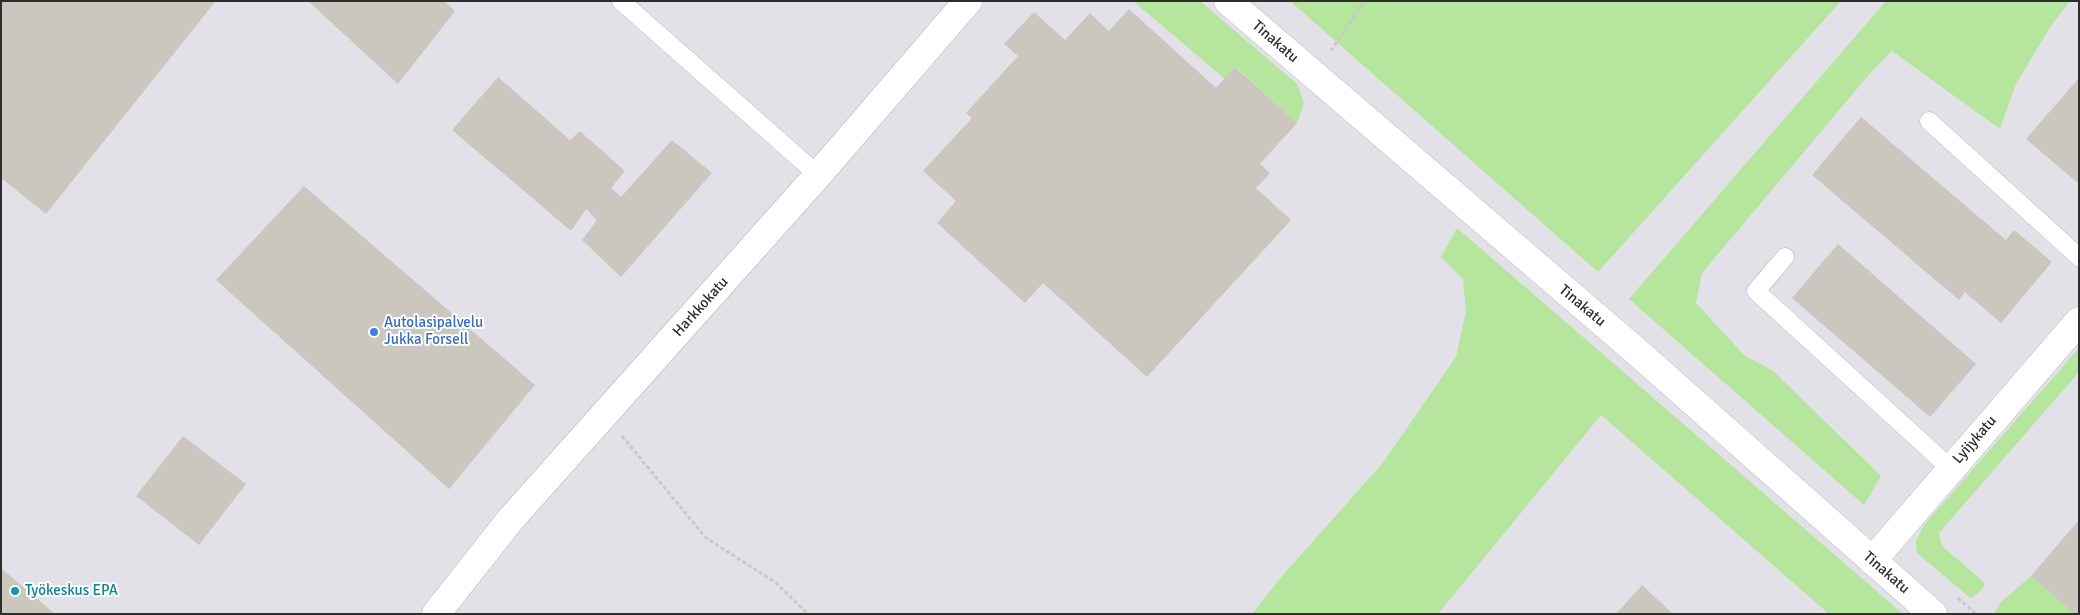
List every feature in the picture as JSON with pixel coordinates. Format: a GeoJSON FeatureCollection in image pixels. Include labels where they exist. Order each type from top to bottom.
{"type":"FeatureCollection","features":[{"type":"Feature","properties":{"kind":"street","name":"Harkkokatu"},"geometry":{"type":"LineString","coordinates":[[436,614],[510,520],[818,175],[968,1]]}},
{"type":"Feature","properties":{"kind":"street","name":"Tinakatu"},"geometry":{"type":"LineString","coordinates":[[1228,1],[1636,351],[1933,614]]}},
{"type":"Feature","properties":{"kind":"street","name":"Lyijykatu"},"geometry":{"type":"LineString","coordinates":[[1872,561],[1950,468],[2079,321]]}},
{"type":"Feature","properties":{"kind":"lane"},"geometry":{"type":"LineString","coordinates":[[621,1],[818,175]]}},
{"type":"Feature","properties":{"kind":"lane"},"geometry":{"type":"LineString","coordinates":[[1929,121],[2079,257]]}},
{"type":"Feature","properties":{"kind":"lane"},"geometry":{"type":"LineString","coordinates":[[1785,256],[1756,291],[1950,468]]}},
{"type":"Feature","properties":{"kind":"path"},"geometry":{"type":"LineString","coordinates":[[1331,52],[1364,1]]}},
{"type":"Feature","properties":{"kind":"path"},"geometry":{"type":"LineString","coordinates":[[604,415],[706,538],[774,582],[808,614]]}},
{"type":"Feature","properties":{"kind":"shaded area"},"geometry":{"type":"Polygon","coordinates":[[[1,1],[2079,1],[2079,614],[1,614],[1,1]]]}},
{"type":"Feature","properties":{"kind":"green space"},"geometry":{"type":"Polygon","coordinates":[[[1133,1],[1200,1],[1297,84],[1304,103],[1297,123],[1236,67],[1225,79],[1133,1]]]}},
{"type":"Feature","properties":{"kind":"green space"},"geometry":{"type":"Polygon","coordinates":[[[1290,1],[1841,1],[1598,272],[1290,1]]]}},
{"type":"Feature","properties":{"kind":"green space"},"geometry":{"type":"Polygon","coordinates":[[[1886,1],[2070,1],[2050,27],[2015,86],[2000,129],[1892,51],[1872,71],[1702,273],[1696,303],[1745,356],[1772,370],[1881,476],[1864,505],[1629,299],[1886,1]]]}},
{"type":"Feature","properties":{"kind":"green space"},"geometry":{"type":"Polygon","coordinates":[[[1457,228],[1903,614],[1829,614],[1601,415],[1438,614],[1252,614],[1282,576],[1382,464],[1456,357],[1466,311],[1463,279],[1441,257],[1457,228]]]}},
{"type":"Feature","properties":{"kind":"green space"},"geometry":{"type":"Polygon","coordinates":[[[2079,348],[2079,372],[1939,533],[1942,546],[1985,583],[1977,594],[1970,598],[1917,553],[1916,541],[1924,525],[2079,348]]]}},
{"type":"Feature","properties":{"kind":"green space"},"geometry":{"type":"Polygon","coordinates":[[[2031,576],[2074,614],[1994,614],[2000,603],[2031,576]]]}},
{"type":"Feature","properties":{"kind":"building"},"geometry":{"type":"Polygon","coordinates":[[[1,1],[215,2],[46,214],[1,178],[1,1]]]}},
{"type":"Feature","properties":{"kind":"building"},"geometry":{"type":"Polygon","coordinates":[[[308,1],[444,1],[455,11],[398,84],[308,1]]]}},
{"type":"Feature","properties":{"kind":"building"},"geometry":{"type":"Polygon","coordinates":[[[1129,9],[1216,88],[1235,67],[1297,123],[1260,164],[1270,173],[1256,188],[1291,220],[1147,377],[1043,283],[1025,303],[937,223],[956,201],[923,171],[972,118],[966,113],[1018,56],[1004,44],[1034,12],[1065,40],[1090,13],[1109,31],[1129,9]]]}},
{"type":"Feature","properties":{"kind":"building"},"geometry":{"type":"Polygon","coordinates":[[[498,77],[570,140],[580,131],[625,171],[611,188],[621,197],[672,140],[712,173],[621,277],[582,240],[597,220],[586,209],[571,231],[452,130],[498,77]]]}},
{"type":"Feature","properties":{"kind":"building"},"geometry":{"type":"Polygon","coordinates":[[[2079,78],[2079,184],[2026,139],[2079,78]]]}},
{"type":"Feature","properties":{"kind":"building"},"geometry":{"type":"Polygon","coordinates":[[[1861,117],[2006,240],[2014,230],[2052,262],[2001,323],[1965,292],[1959,300],[1812,175],[1861,117]]]}},
{"type":"Feature","properties":{"kind":"building","name":"Autolasipalvelu Jukka Forsell"},"geometry":{"type":"Polygon","coordinates":[[[304,186],[535,385],[449,489],[216,280],[304,186]]]}},
{"type":"Feature","properties":{"kind":"building"},"geometry":{"type":"Polygon","coordinates":[[[1838,244],[1976,364],[1930,417],[1792,298],[1838,244]]]}},
{"type":"Feature","properties":{"kind":"building"},"geometry":{"type":"Polygon","coordinates":[[[183,436],[246,484],[199,545],[136,496],[183,436]]]}},
{"type":"Feature","properties":{"kind":"building"},"geometry":{"type":"Polygon","coordinates":[[[2079,520],[2079,614],[2074,614],[2031,576],[2079,520]]]}},
{"type":"Feature","properties":{"kind":"building","name":"Työkeskus EPA"},"geometry":{"type":"Polygon","coordinates":[[[1,568],[55,614],[1,614],[1,568]]]}},
{"type":"Feature","properties":{"kind":"building"},"geometry":{"type":"Polygon","coordinates":[[[1642,585],[1673,614],[1616,614],[1642,585]]]}},
{"type":"Feature","properties":{"kind":"place","name":"Autolasipalvelu Jukka Forsell"},"geometry":{"type":"Point","coordinates":[374,332]}},
{"type":"Feature","properties":{"kind":"place","name":"Työkeskus EPA"},"geometry":{"type":"Point","coordinates":[15,591]}}]}
